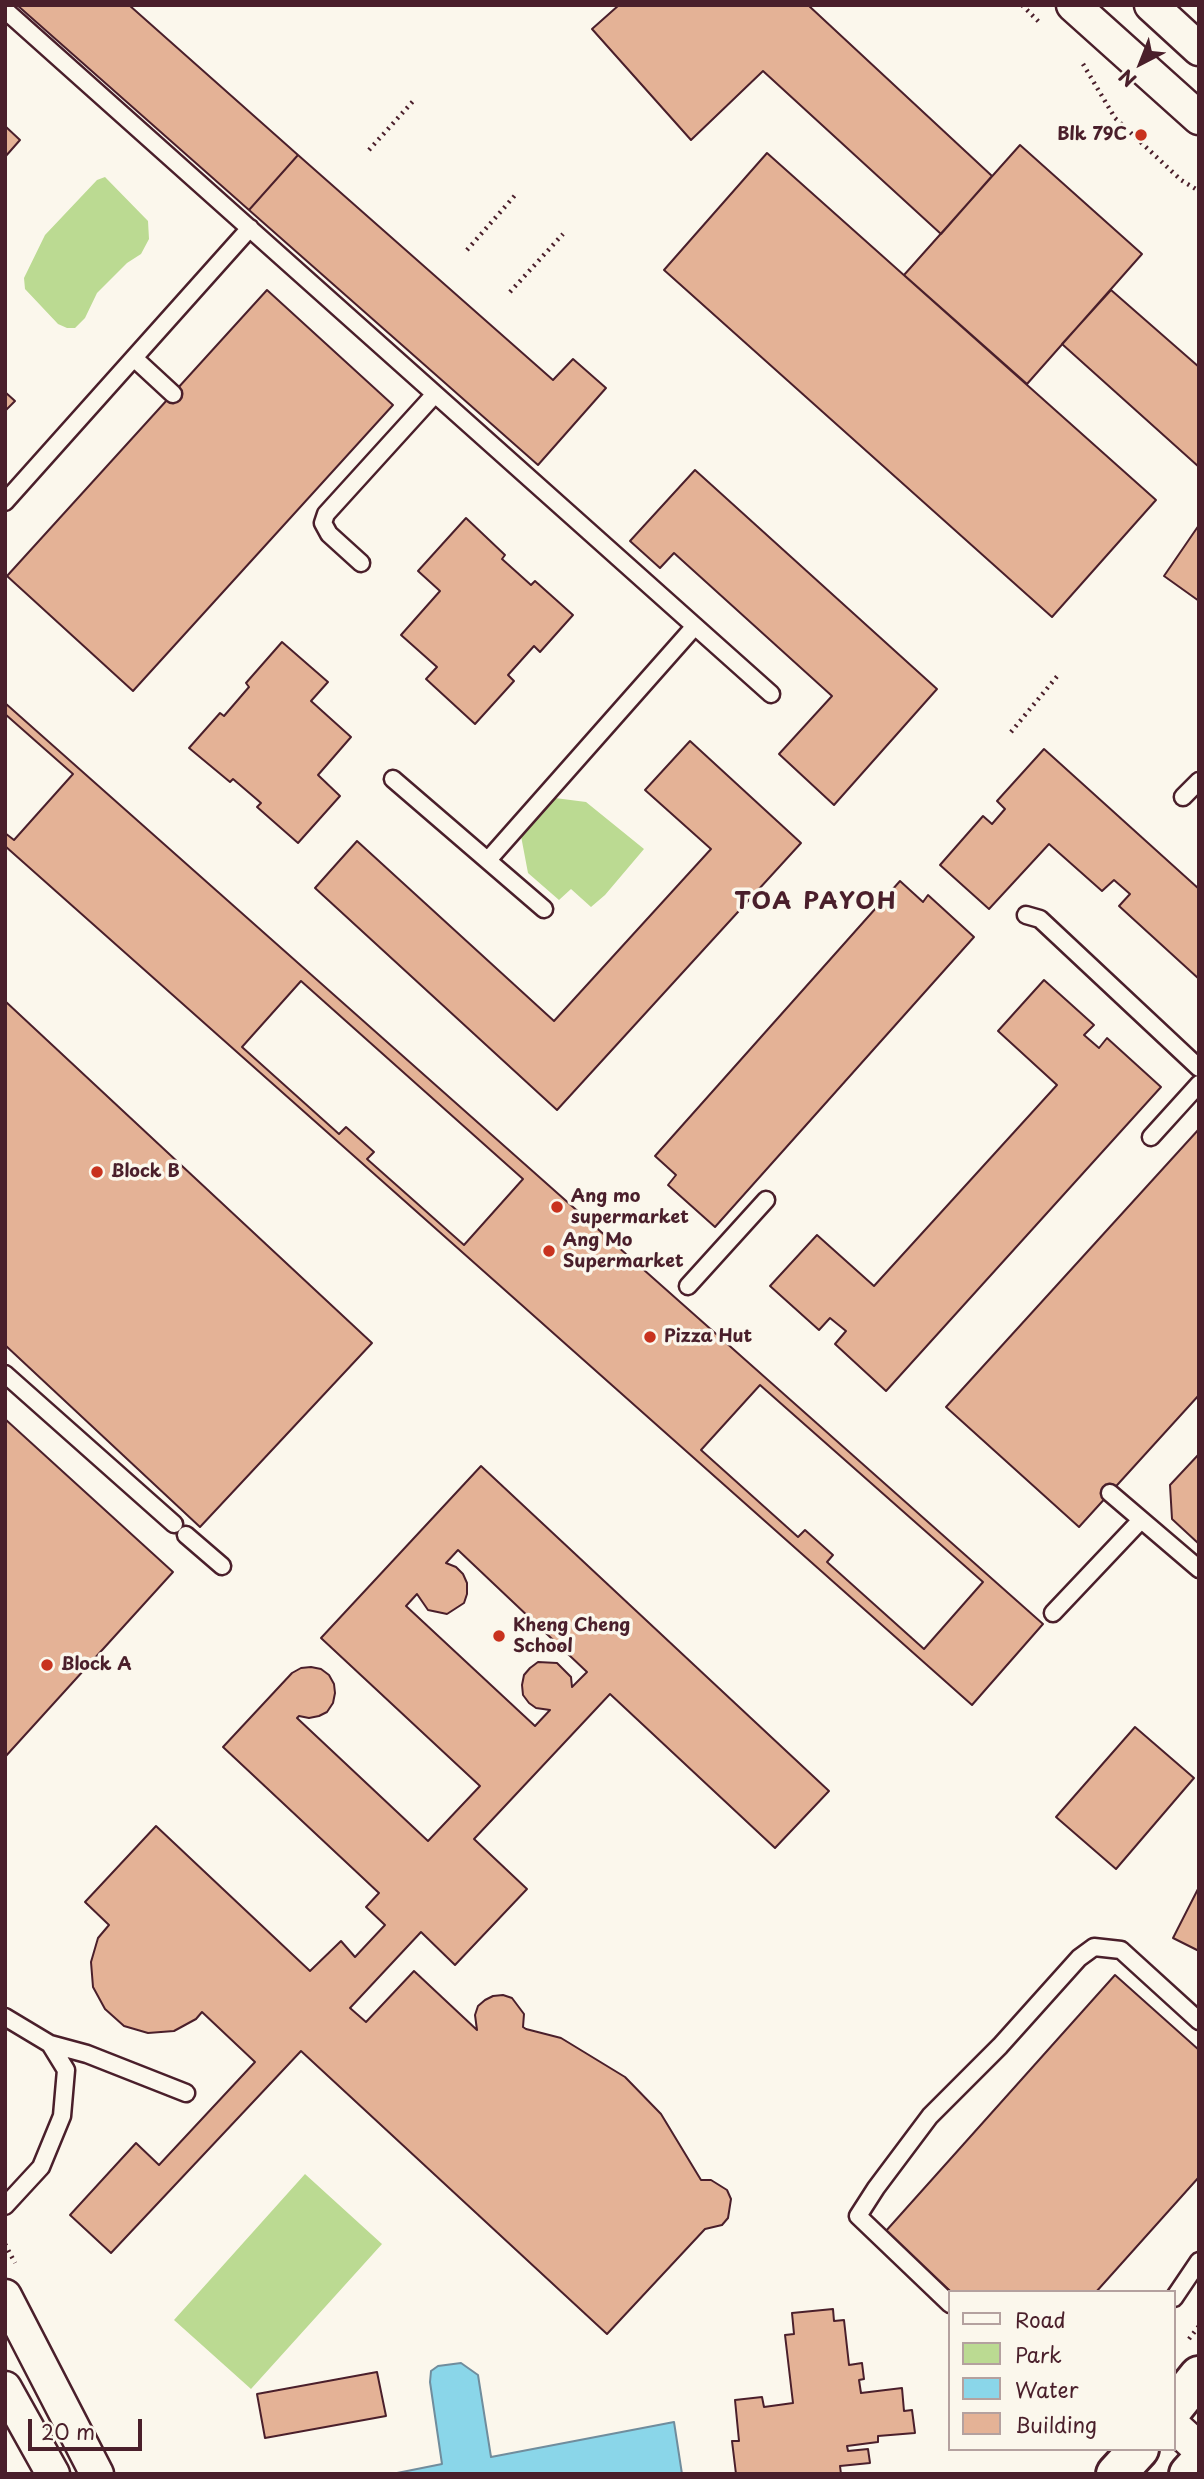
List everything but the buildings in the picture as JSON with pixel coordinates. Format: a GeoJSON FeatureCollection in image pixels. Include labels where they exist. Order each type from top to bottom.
{"type":"FeatureCollection","features":[{"type":"Feature","properties":{"kind":"street"},"geometry":{"type":"LineString","coordinates":[[1073,5],[1199,118]]}},
{"type":"Feature","properties":{"kind":"street"},"geometry":{"type":"LineString","coordinates":[[1151,5],[1199,49]]}},
{"type":"Feature","properties":{"kind":"street"},"geometry":{"type":"LineString","coordinates":[[5,2296],[97,2474]]}},
{"type":"Feature","properties":{"kind":"street"},"geometry":{"type":"LineString","coordinates":[[1176,2405],[1199,2376]]}},
{"type":"Feature","properties":{"kind":"street"},"geometry":{"type":"LineString","coordinates":[[5,2388],[53,2474]]}},
{"type":"Feature","properties":{"kind":"street"},"geometry":{"type":"LineString","coordinates":[[1176,2428],[1199,2449]]}},
{"type":"Feature","properties":{"kind":"street"},"geometry":{"type":"LineString","coordinates":[[1189,2474],[1199,2463]]}},
{"type":"Feature","properties":{"kind":"lane"},"geometry":{"type":"LineString","coordinates":[[5,10],[771,694]]}},
{"type":"Feature","properties":{"kind":"lane"},"geometry":{"type":"LineString","coordinates":[[5,502],[250,228]]}},
{"type":"Feature","properties":{"kind":"lane"},"geometry":{"type":"LineString","coordinates":[[134,358],[173,394]]}},
{"type":"Feature","properties":{"kind":"lane"},"geometry":{"type":"LineString","coordinates":[[361,563],[329,534],[323,523],[326,514],[435,394]]}},
{"type":"Feature","properties":{"kind":"lane"},"geometry":{"type":"LineString","coordinates":[[488,860],[695,626]]}},
{"type":"Feature","properties":{"kind":"lane"},"geometry":{"type":"LineString","coordinates":[[393,779],[544,909]]}},
{"type":"Feature","properties":{"kind":"lane"},"geometry":{"type":"LineString","coordinates":[[1183,797],[1199,781]]}},
{"type":"Feature","properties":{"kind":"lane"},"geometry":{"type":"LineString","coordinates":[[1026,915],[1040,919],[1199,1068]]}},
{"type":"Feature","properties":{"kind":"lane"},"geometry":{"type":"LineString","coordinates":[[1151,1137],[1199,1084]]}},
{"type":"Feature","properties":{"kind":"lane"},"geometry":{"type":"LineString","coordinates":[[688,1286],[766,1200]]}},
{"type":"Feature","properties":{"kind":"lane"},"geometry":{"type":"LineString","coordinates":[[5,1374],[222,1566]]}},
{"type":"Feature","properties":{"kind":"lane"},"geometry":{"type":"LineString","coordinates":[[1110,1493],[1199,1570]]}},
{"type":"Feature","properties":{"kind":"lane"},"geometry":{"type":"LineString","coordinates":[[1053,1613],[1140,1520]]}},
{"type":"Feature","properties":{"kind":"lane"},"geometry":{"type":"LineString","coordinates":[[948,2302],[858,2216],[930,2116],[1000,2046],[1079,1958],[1094,1947],[1121,1950],[1199,2021]]}},
{"type":"Feature","properties":{"kind":"lane"},"geometry":{"type":"LineString","coordinates":[[5,2017],[50,2043],[87,2054],[186,2093]]}},
{"type":"Feature","properties":{"kind":"lane"},"geometry":{"type":"LineString","coordinates":[[5,2206],[41,2167],[62,2116],[65,2070],[50,2043]]}},
{"type":"Feature","properties":{"kind":"lane"},"geometry":{"type":"LineString","coordinates":[[1176,2295],[1199,2261]]}},
{"type":"Feature","properties":{"kind":"path"},"geometry":{"type":"LineString","coordinates":[[1022,5],[1049,31]]}},
{"type":"Feature","properties":{"kind":"path"},"geometry":{"type":"LineString","coordinates":[[1075,57],[1084,65],[1115,118],[1181,180],[1199,191]]}},
{"type":"Feature","properties":{"kind":"path"},"geometry":{"type":"LineString","coordinates":[[369,150],[415,99]]}},
{"type":"Feature","properties":{"kind":"path"},"geometry":{"type":"LineString","coordinates":[[467,250],[517,193]]}},
{"type":"Feature","properties":{"kind":"path"},"geometry":{"type":"LineString","coordinates":[[510,292],[563,234]]}},
{"type":"Feature","properties":{"kind":"path"},"geometry":{"type":"LineString","coordinates":[[1011,732],[1059,674]]}},
{"type":"Feature","properties":{"kind":"green space"},"geometry":{"type":"Polygon","coordinates":[[[105,177],[148,221],[149,239],[141,254],[127,263],[97,293],[85,318],[75,328],[67,328],[58,324],[25,289],[24,278],[45,235],[97,180],[105,177]]]}},
{"type":"Feature","properties":{"kind":"green space"},"geometry":{"type":"Polygon","coordinates":[[[555,798],[586,802],[644,849],[605,895],[591,907],[571,889],[559,900],[528,873],[521,836],[555,798]]]}},
{"type":"Feature","properties":{"kind":"green space"},"geometry":{"type":"Polygon","coordinates":[[[305,2174],[382,2244],[251,2389],[174,2320],[305,2174]]]}},
{"type":"Feature","properties":{"kind":"water"},"geometry":{"type":"Polygon","coordinates":[[[461,2363],[478,2375],[491,2457],[674,2422],[682,2474],[392,2474],[442,2464],[430,2382],[431,2371],[438,2366],[461,2363]]]}},
{"type":"Feature","properties":{"kind":"place","name":"Blk 79C"},"geometry":{"type":"Point","coordinates":[1141,135]}},
{"type":"Feature","properties":{"kind":"place","name":"Block B"},"geometry":{"type":"Point","coordinates":[97,1172]}},
{"type":"Feature","properties":{"kind":"place","name":"Ang mo supermarket"},"geometry":{"type":"Point","coordinates":[557,1207]}},
{"type":"Feature","properties":{"kind":"place","name":"Ang Mo Supermarket"},"geometry":{"type":"Point","coordinates":[549,1251]}},
{"type":"Feature","properties":{"kind":"place","name":"Pizza Hut"},"geometry":{"type":"Point","coordinates":[650,1337]}},
{"type":"Feature","properties":{"kind":"place","name":"Kheng Cheng School"},"geometry":{"type":"Point","coordinates":[499,1636]}},
{"type":"Feature","properties":{"kind":"place","name":"Block A"},"geometry":{"type":"Point","coordinates":[47,1665]}},
{"type":"Feature","properties":{"kind":"district","name":"TOA PAYOH"},"geometry":{"type":"Point","coordinates":[816,902]}}]}
